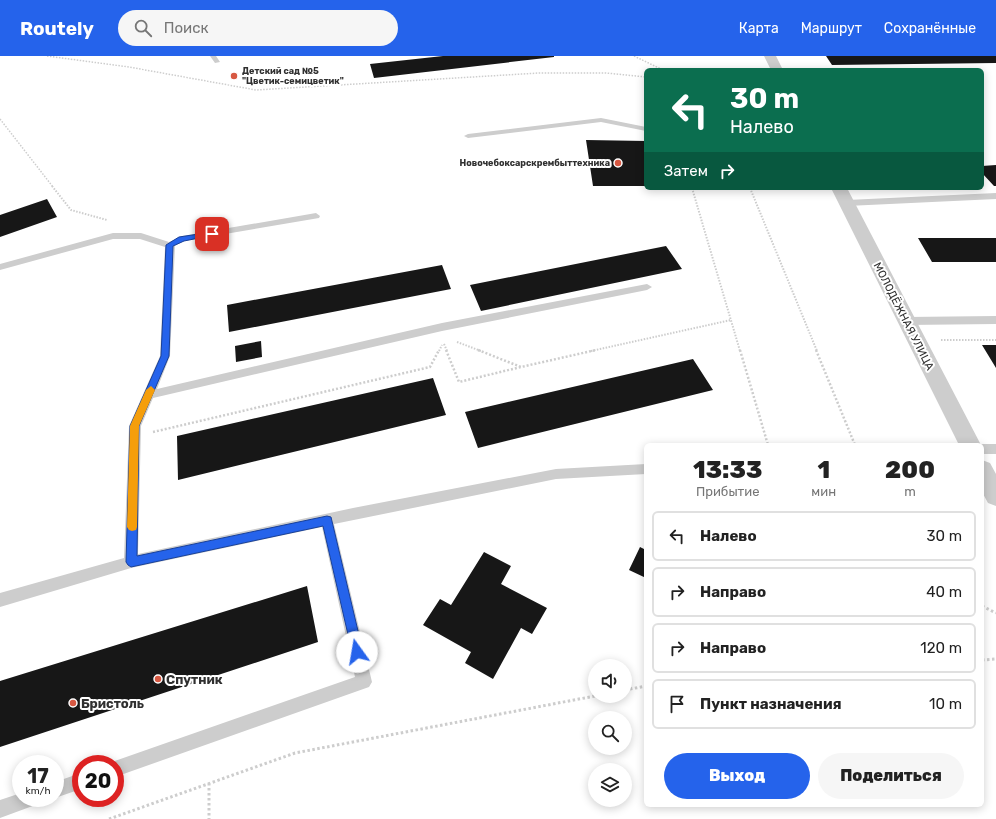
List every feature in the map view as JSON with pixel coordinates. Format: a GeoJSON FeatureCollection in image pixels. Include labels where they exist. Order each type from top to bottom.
{"type":"FeatureCollection","features":[{"type":"Feature","properties":{"kind":"street"},"geometry":{"type":"LineString","coordinates":[[770,56],[776,68]]}},
{"type":"Feature","properties":{"kind":"street","name":"МОЛОДЁЖНАЯ УЛИЦА"},"geometry":{"type":"LineString","coordinates":[[843,196],[969,443]]}},
{"type":"Feature","properties":{"kind":"street"},"geometry":{"type":"LineString","coordinates":[[984,474],[996,496]]}},
{"type":"Feature","properties":{"kind":"lane"},"geometry":{"type":"LineString","coordinates":[[468,136],[601,120],[644,129]]}},
{"type":"Feature","properties":{"kind":"lane"},"geometry":{"type":"LineString","coordinates":[[843,196],[996,196]]}},
{"type":"Feature","properties":{"kind":"lane"},"geometry":{"type":"LineString","coordinates":[[0,267],[114,236],[141,236],[170,245],[182,239],[316,216]]}},
{"type":"Feature","properties":{"kind":"lane"},"geometry":{"type":"LineString","coordinates":[[131,562],[135,426],[165,356],[170,245]]}},
{"type":"Feature","properties":{"kind":"lane"},"geometry":{"type":"LineString","coordinates":[[148,395],[442,327],[647,287]]}},
{"type":"Feature","properties":{"kind":"lane"},"geometry":{"type":"LineString","coordinates":[[907,322],[996,320]]}},
{"type":"Feature","properties":{"kind":"lane"},"geometry":{"type":"LineString","coordinates":[[984,449],[996,449]]}},
{"type":"Feature","properties":{"kind":"lane"},"geometry":{"type":"LineString","coordinates":[[0,600],[131,562],[327,520],[556,474],[644,469]]}},
{"type":"Feature","properties":{"kind":"lane"},"geometry":{"type":"LineString","coordinates":[[124,766],[364,682],[327,520]]}},
{"type":"Feature","properties":{"kind":"lane"},"geometry":{"type":"LineString","coordinates":[[0,809],[12,805]]}},
{"type":"Feature","properties":{"kind":"path"},"geometry":{"type":"LineString","coordinates":[[47,56],[129,67],[256,90],[539,73],[606,73],[644,77]]}},
{"type":"Feature","properties":{"kind":"path"},"geometry":{"type":"LineString","coordinates":[[634,56],[659,68]]}},
{"type":"Feature","properties":{"kind":"path"},"geometry":{"type":"LineString","coordinates":[[0,118],[71,210],[108,220]]}},
{"type":"Feature","properties":{"kind":"path"},"geometry":{"type":"LineString","coordinates":[[693,190],[767,443]]}},
{"type":"Feature","properties":{"kind":"path"},"geometry":{"type":"LineString","coordinates":[[751,190],[854,443]]}},
{"type":"Feature","properties":{"kind":"path"},"geometry":{"type":"LineString","coordinates":[[444,342],[459,382],[731,320]]}},
{"type":"Feature","properties":{"kind":"path"},"geometry":{"type":"LineString","coordinates":[[135,436],[430,367],[446,338],[442,327]]}},
{"type":"Feature","properties":{"kind":"path"},"geometry":{"type":"LineString","coordinates":[[446,338],[521,367]]}},
{"type":"Feature","properties":{"kind":"path"},"geometry":{"type":"LineString","coordinates":[[937,340],[996,340]]}},
{"type":"Feature","properties":{"kind":"path"},"geometry":{"type":"LineString","coordinates":[[984,607],[996,613]]}},
{"type":"Feature","properties":{"kind":"path"},"geometry":{"type":"LineString","coordinates":[[984,660],[996,659]]}},
{"type":"Feature","properties":{"kind":"path"},"geometry":{"type":"LineString","coordinates":[[632,689],[644,686]]}},
{"type":"Feature","properties":{"kind":"path"},"geometry":{"type":"LineString","coordinates":[[109,819],[295,753],[588,697]]}},
{"type":"Feature","properties":{"kind":"path"},"geometry":{"type":"LineString","coordinates":[[209,783],[209,819]]}},
{"type":"Feature","properties":{"kind":"building"},"geometry":{"type":"Polygon","coordinates":[[[443,56],[554,57],[374,78],[370,64],[443,56]]]}},
{"type":"Feature","properties":{"kind":"building"},"geometry":{"type":"Polygon","coordinates":[[[826,56],[996,56],[996,63],[832,65],[826,56]]]}},
{"type":"Feature","properties":{"kind":"building","name":"Новочебоксарскрембыттехника"},"geometry":{"type":"Polygon","coordinates":[[[586,140],[644,141],[644,186],[593,186],[586,140]]]}},
{"type":"Feature","properties":{"kind":"building"},"geometry":{"type":"Polygon","coordinates":[[[996,165],[996,186],[994,186],[984,175],[984,166],[996,165]]]}},
{"type":"Feature","properties":{"kind":"building"},"geometry":{"type":"Polygon","coordinates":[[[47,199],[57,217],[0,237],[0,215],[47,199]]]}},
{"type":"Feature","properties":{"kind":"building"},"geometry":{"type":"Polygon","coordinates":[[[918,238],[996,238],[996,262],[932,262],[918,238]]]}},
{"type":"Feature","properties":{"kind":"building"},"geometry":{"type":"Polygon","coordinates":[[[666,246],[682,269],[481,311],[470,285],[666,246]]]}},
{"type":"Feature","properties":{"kind":"building"},"geometry":{"type":"Polygon","coordinates":[[[442,265],[451,289],[229,332],[227,305],[442,265]]]}},
{"type":"Feature","properties":{"kind":"building"},"geometry":{"type":"Polygon","coordinates":[[[261,341],[262,357],[236,362],[235,346],[261,341]]]}},
{"type":"Feature","properties":{"kind":"building"},"geometry":{"type":"Polygon","coordinates":[[[982,345],[996,345],[996,368],[982,345]]]}},
{"type":"Feature","properties":{"kind":"building"},"geometry":{"type":"Polygon","coordinates":[[[693,359],[713,390],[478,448],[465,412],[693,359]]]}},
{"type":"Feature","properties":{"kind":"building"},"geometry":{"type":"Polygon","coordinates":[[[433,378],[446,415],[178,480],[177,436],[433,378]]]}},
{"type":"Feature","properties":{"kind":"building"},"geometry":{"type":"Polygon","coordinates":[[[640,547],[644,549],[644,577],[629,570],[640,547]]]}},
{"type":"Feature","properties":{"kind":"building"},"geometry":{"type":"Polygon","coordinates":[[[484,552],[511,566],[501,584],[547,608],[532,634],[521,628],[493,679],[465,663],[471,652],[423,625],[440,599],[451,605],[484,552]]]}},
{"type":"Feature","properties":{"kind":"building"},"geometry":{"type":"Polygon","coordinates":[[[307,586],[318,642],[0,747],[0,681],[307,586]]]}},
{"type":"Feature","properties":{"kind":"slow traffic"},"geometry":{"type":"LineString","coordinates":[[132,527],[135,426],[151,390]]}},
{"type":"Feature","properties":{"kind":"place","name":"Детский сад №5 \"Цветик-семицветик\""},"geometry":{"type":"Point","coordinates":[234,76]}},
{"type":"Feature","properties":{"kind":"place","name":"Новочебоксарскрембыттехника"},"geometry":{"type":"Point","coordinates":[618,163]}},
{"type":"Feature","properties":{"kind":"place","name":"Спутник"},"geometry":{"type":"Point","coordinates":[158,679]}},
{"type":"Feature","properties":{"kind":"place","name":"Бристоль"},"geometry":{"type":"Point","coordinates":[73,703]}},
{"type":"Feature","properties":{"kind":"route"},"geometry":{"type":"LineString","coordinates":[[212,234],[182,239],[170,245],[165,356],[135,426],[131,562],[327,520],[357,652]]}}]}
